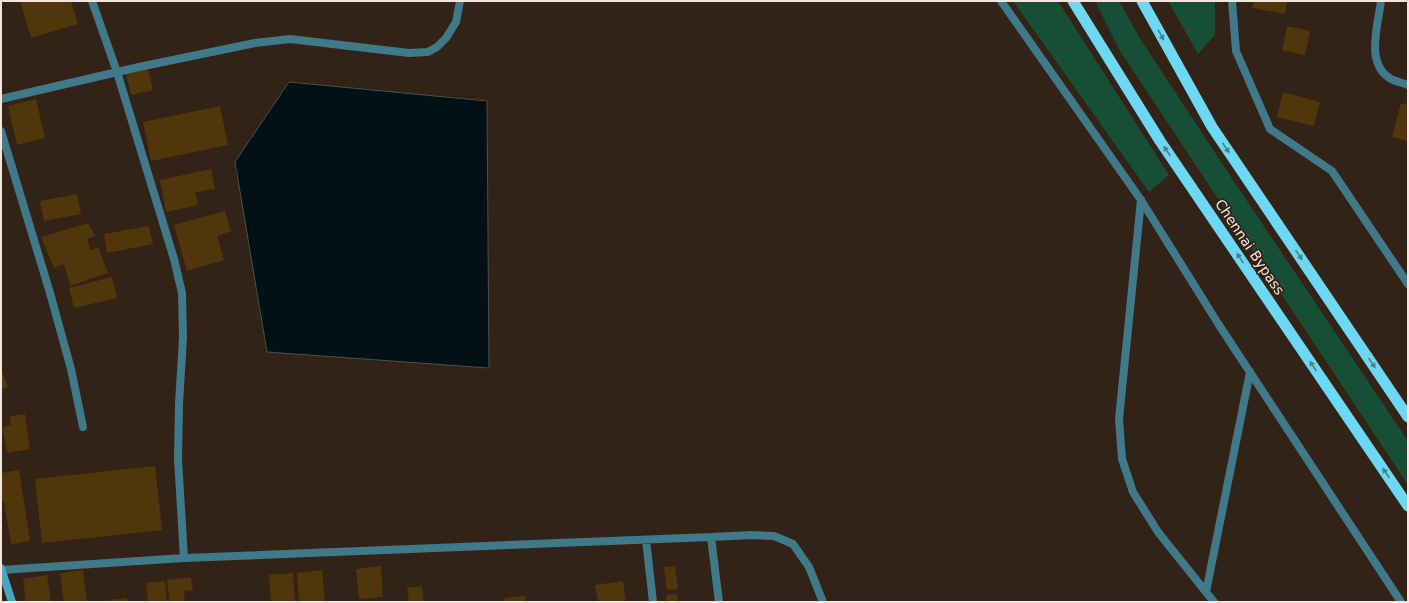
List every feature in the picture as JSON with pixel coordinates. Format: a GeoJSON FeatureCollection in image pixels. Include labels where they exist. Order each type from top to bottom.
{"type":"FeatureCollection","features":[{"type":"Feature","properties":{"kind":"highway","name":"Chennai Bypass"},"geometry":{"type":"LineString","coordinates":[[1073,1],[1160,141],[1408,506]]}},
{"type":"Feature","properties":{"kind":"highway"},"geometry":{"type":"LineString","coordinates":[[1142,1],[1212,127],[1408,417]]}},
{"type":"Feature","properties":{"kind":"main road"},"geometry":{"type":"LineString","coordinates":[[1,569],[12,602]]}},
{"type":"Feature","properties":{"kind":"street"},"geometry":{"type":"LineString","coordinates":[[92,1],[117,72],[182,293],[183,337],[179,404],[178,459],[184,558]]}},
{"type":"Feature","properties":{"kind":"street"},"geometry":{"type":"LineString","coordinates":[[1,99],[117,72],[255,43],[290,39],[409,53],[428,52],[437,47],[446,38],[456,22],[460,1]]}},
{"type":"Feature","properties":{"kind":"street"},"geometry":{"type":"LineString","coordinates":[[1001,1],[1141,200],[1250,372],[1401,602]]}},
{"type":"Feature","properties":{"kind":"street"},"geometry":{"type":"LineString","coordinates":[[1232,1],[1236,51],[1270,129],[1332,171],[1408,284]]}},
{"type":"Feature","properties":{"kind":"street"},"geometry":{"type":"LineString","coordinates":[[1381,1],[1374,51],[1376,62],[1381,70],[1392,79],[1408,85]]}},
{"type":"Feature","properties":{"kind":"street"},"geometry":{"type":"LineString","coordinates":[[1,131],[50,293],[71,369],[83,427]]}},
{"type":"Feature","properties":{"kind":"street"},"geometry":{"type":"LineString","coordinates":[[1141,200],[1120,419],[1122,459],[1133,492],[1158,532],[1214,602]]}},
{"type":"Feature","properties":{"kind":"street"},"geometry":{"type":"LineString","coordinates":[[1206,592],[1250,372]]}},
{"type":"Feature","properties":{"kind":"street"},"geometry":{"type":"LineString","coordinates":[[1,569],[184,558],[646,540],[751,534],[774,536],[793,544],[809,567],[823,602]]}},
{"type":"Feature","properties":{"kind":"street"},"geometry":{"type":"LineString","coordinates":[[711,537],[719,602]]}},
{"type":"Feature","properties":{"kind":"street"},"geometry":{"type":"LineString","coordinates":[[646,540],[653,602]]}},
{"type":"Feature","properties":{"kind":"green space"},"geometry":{"type":"Polygon","coordinates":[[[1013,1],[1058,1],[1169,175],[1149,192],[1013,1]]]}},
{"type":"Feature","properties":{"kind":"green space"},"geometry":{"type":"Polygon","coordinates":[[[1095,1],[1119,1],[1139,37],[1408,441],[1408,485],[1120,51],[1095,1]]]}},
{"type":"Feature","properties":{"kind":"green space"},"geometry":{"type":"Polygon","coordinates":[[[1168,1],[1215,1],[1215,35],[1198,54],[1168,1]]]}},
{"type":"Feature","properties":{"kind":"shaded area"},"geometry":{"type":"Polygon","coordinates":[[[289,82],[487,101],[489,368],[267,352],[235,162],[289,82]]]}},
{"type":"Feature","properties":{"kind":"building"},"geometry":{"type":"Polygon","coordinates":[[[20,1],[71,1],[78,24],[31,38],[20,1]]]}},
{"type":"Feature","properties":{"kind":"building"},"geometry":{"type":"Polygon","coordinates":[[[1254,1],[1287,1],[1285,14],[1252,8],[1254,1]]]}},
{"type":"Feature","properties":{"kind":"building"},"geometry":{"type":"Polygon","coordinates":[[[1287,26],[1310,31],[1305,55],[1282,50],[1287,26]]]}},
{"type":"Feature","properties":{"kind":"building"},"geometry":{"type":"Polygon","coordinates":[[[148,69],[153,90],[131,95],[126,74],[148,69]]]}},
{"type":"Feature","properties":{"kind":"building"},"geometry":{"type":"Polygon","coordinates":[[[1283,92],[1320,102],[1314,126],[1277,117],[1283,92]]]}},
{"type":"Feature","properties":{"kind":"building"},"geometry":{"type":"Polygon","coordinates":[[[36,99],[45,138],[17,145],[8,106],[36,99]]]}},
{"type":"Feature","properties":{"kind":"building"},"geometry":{"type":"Polygon","coordinates":[[[1401,103],[1408,105],[1408,141],[1392,137],[1401,103]]]}},
{"type":"Feature","properties":{"kind":"building"},"geometry":{"type":"Polygon","coordinates":[[[220,106],[228,145],[151,161],[143,122],[220,106]]]}},
{"type":"Feature","properties":{"kind":"building"},"geometry":{"type":"Polygon","coordinates":[[[211,169],[215,189],[195,192],[198,205],[166,212],[160,180],[211,169]]]}},
{"type":"Feature","properties":{"kind":"building"},"geometry":{"type":"Polygon","coordinates":[[[77,194],[81,214],[44,221],[40,201],[77,194]]]}},
{"type":"Feature","properties":{"kind":"building"},"geometry":{"type":"Polygon","coordinates":[[[225,211],[231,231],[217,236],[224,260],[187,271],[174,225],[225,211]]]}},
{"type":"Feature","properties":{"kind":"building"},"geometry":{"type":"Polygon","coordinates":[[[88,223],[95,236],[87,239],[91,251],[98,247],[108,273],[70,286],[64,264],[54,268],[41,237],[88,223]]]}},
{"type":"Feature","properties":{"kind":"building"},"geometry":{"type":"Polygon","coordinates":[[[149,226],[153,244],[107,253],[104,234],[149,226]]]}},
{"type":"Feature","properties":{"kind":"building"},"geometry":{"type":"Polygon","coordinates":[[[112,277],[117,298],[74,308],[69,288],[112,277]]]}},
{"type":"Feature","properties":{"kind":"building"},"geometry":{"type":"Polygon","coordinates":[[[1,369],[8,387],[1,390],[1,369]]]}},
{"type":"Feature","properties":{"kind":"building"},"geometry":{"type":"Polygon","coordinates":[[[25,414],[30,449],[7,453],[2,427],[11,425],[10,416],[25,414]]]}},
{"type":"Feature","properties":{"kind":"building"},"geometry":{"type":"Polygon","coordinates":[[[155,466],[162,530],[42,543],[35,479],[155,466]]]}},
{"type":"Feature","properties":{"kind":"building"},"geometry":{"type":"Polygon","coordinates":[[[19,470],[30,541],[11,544],[4,502],[2,502],[1,496],[1,473],[19,470]]]}},
{"type":"Feature","properties":{"kind":"building"},"geometry":{"type":"Polygon","coordinates":[[[381,566],[383,597],[359,599],[356,569],[381,566]]]}},
{"type":"Feature","properties":{"kind":"building"},"geometry":{"type":"Polygon","coordinates":[[[675,566],[678,589],[667,590],[664,567],[675,566]]]}},
{"type":"Feature","properties":{"kind":"building"},"geometry":{"type":"Polygon","coordinates":[[[83,570],[87,602],[64,602],[60,573],[83,570]]]}},
{"type":"Feature","properties":{"kind":"building"},"geometry":{"type":"Polygon","coordinates":[[[322,570],[325,602],[299,602],[297,573],[322,570]]]}},
{"type":"Feature","properties":{"kind":"building"},"geometry":{"type":"Polygon","coordinates":[[[293,573],[295,602],[271,602],[269,575],[293,573]]]}},
{"type":"Feature","properties":{"kind":"building"},"geometry":{"type":"Polygon","coordinates":[[[47,575],[51,602],[26,602],[23,579],[47,575]]]}},
{"type":"Feature","properties":{"kind":"building"},"geometry":{"type":"Polygon","coordinates":[[[191,577],[193,590],[184,591],[185,602],[170,602],[167,580],[191,577]]]}},
{"type":"Feature","properties":{"kind":"building"},"geometry":{"type":"Polygon","coordinates":[[[165,581],[167,602],[148,602],[146,583],[165,581]]]}},
{"type":"Feature","properties":{"kind":"building"},"geometry":{"type":"Polygon","coordinates":[[[623,581],[626,602],[598,602],[595,585],[623,581]]]}},
{"type":"Feature","properties":{"kind":"building"},"geometry":{"type":"Polygon","coordinates":[[[422,586],[424,602],[409,602],[407,588],[422,586]]]}},
{"type":"Feature","properties":{"kind":"building"},"geometry":{"type":"Polygon","coordinates":[[[677,594],[678,602],[667,602],[666,595],[677,594]]]}},
{"type":"Feature","properties":{"kind":"building"},"geometry":{"type":"Polygon","coordinates":[[[525,596],[526,602],[505,602],[504,598],[525,596]]]}},
{"type":"Feature","properties":{"kind":"building"},"geometry":{"type":"Polygon","coordinates":[[[127,598],[127,602],[102,601],[127,598]]]}}]}
